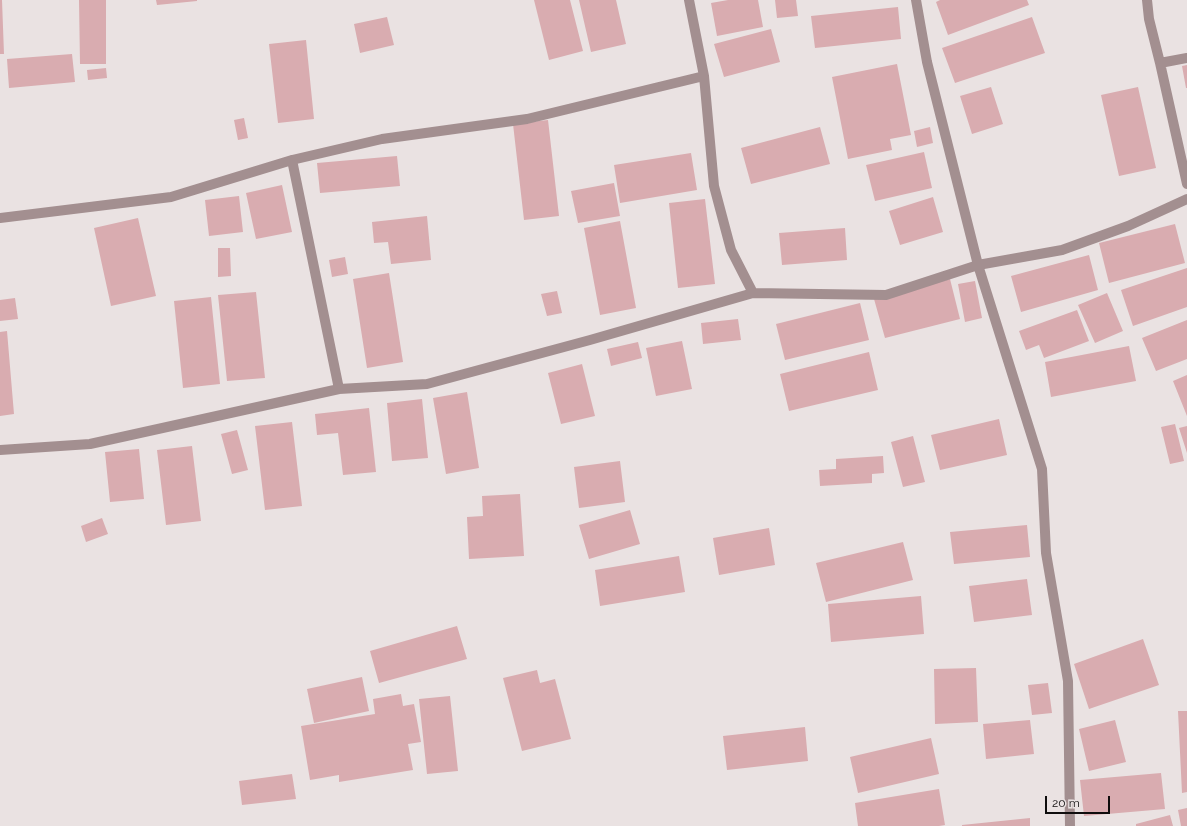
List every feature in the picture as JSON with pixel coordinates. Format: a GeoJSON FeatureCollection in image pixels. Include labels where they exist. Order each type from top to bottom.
{"type":"FeatureCollection","features":[{"type":"Feature","properties":{"kind":"street"},"geometry":{"type":"LineString","coordinates":[[689,0],[704,76],[714,186],[731,250],[753,293]]}},
{"type":"Feature","properties":{"kind":"street"},"geometry":{"type":"LineString","coordinates":[[916,0],[926,62],[978,265],[1042,469],[1046,553],[1068,681],[1070,826]]}},
{"type":"Feature","properties":{"kind":"street"},"geometry":{"type":"LineString","coordinates":[[1147,0],[1187,184]]}},
{"type":"Feature","properties":{"kind":"street"},"geometry":{"type":"LineString","coordinates":[[1160,63],[1187,58]]}},
{"type":"Feature","properties":{"kind":"street"},"geometry":{"type":"LineString","coordinates":[[0,218],[171,197],[292,160],[382,139],[527,119],[704,76]]}},
{"type":"Feature","properties":{"kind":"street"},"geometry":{"type":"LineString","coordinates":[[292,160],[339,389]]}},
{"type":"Feature","properties":{"kind":"street"},"geometry":{"type":"LineString","coordinates":[[0,450],[90,444],[339,389],[427,384],[590,340],[753,293],[886,295],[978,265],[1062,250],[1128,226],[1187,199]]}},
{"type":"Feature","properties":{"kind":"building"},"geometry":{"type":"Polygon","coordinates":[[[0,0],[2,0],[4,54],[0,54],[0,0]]]}},
{"type":"Feature","properties":{"kind":"building"},"geometry":{"type":"Polygon","coordinates":[[[79,0],[106,0],[106,64],[80,64],[79,0]]]}},
{"type":"Feature","properties":{"kind":"building"},"geometry":{"type":"Polygon","coordinates":[[[156,0],[197,0],[197,1],[157,5],[156,0]]]}},
{"type":"Feature","properties":{"kind":"building"},"geometry":{"type":"Polygon","coordinates":[[[534,0],[570,0],[583,51],[549,60],[534,0]]]}},
{"type":"Feature","properties":{"kind":"building"},"geometry":{"type":"Polygon","coordinates":[[[579,0],[616,0],[626,44],[591,52],[579,0]]]}},
{"type":"Feature","properties":{"kind":"building"},"geometry":{"type":"Polygon","coordinates":[[[728,0],[758,0],[763,27],[717,36],[711,3],[728,0]]]}},
{"type":"Feature","properties":{"kind":"building"},"geometry":{"type":"Polygon","coordinates":[[[775,0],[796,0],[798,16],[777,18],[775,0]]]}},
{"type":"Feature","properties":{"kind":"building"},"geometry":{"type":"Polygon","coordinates":[[[940,0],[1027,0],[1029,5],[948,35],[936,2],[940,0]]]}},
{"type":"Feature","properties":{"kind":"building"},"geometry":{"type":"Polygon","coordinates":[[[898,7],[901,39],[815,48],[811,16],[898,7]]]}},
{"type":"Feature","properties":{"kind":"building"},"geometry":{"type":"Polygon","coordinates":[[[387,17],[394,45],[360,53],[354,24],[387,17]]]}},
{"type":"Feature","properties":{"kind":"building"},"geometry":{"type":"Polygon","coordinates":[[[1032,17],[1045,53],[955,83],[942,48],[1032,17]]]}},
{"type":"Feature","properties":{"kind":"building"},"geometry":{"type":"Polygon","coordinates":[[[771,29],[780,62],[724,77],[714,44],[771,29]]]}},
{"type":"Feature","properties":{"kind":"building"},"geometry":{"type":"Polygon","coordinates":[[[306,40],[314,119],[278,123],[269,44],[306,40]]]}},
{"type":"Feature","properties":{"kind":"building"},"geometry":{"type":"Polygon","coordinates":[[[72,54],[75,82],[9,88],[7,59],[72,54]]]}},
{"type":"Feature","properties":{"kind":"building"},"geometry":{"type":"Polygon","coordinates":[[[897,64],[911,135],[890,139],[892,150],[848,159],[832,77],[897,64]]]}},
{"type":"Feature","properties":{"kind":"building"},"geometry":{"type":"Polygon","coordinates":[[[1187,65],[1187,88],[1186,88],[1182,66],[1187,65]]]}},
{"type":"Feature","properties":{"kind":"building"},"geometry":{"type":"Polygon","coordinates":[[[106,68],[107,78],[88,80],[87,70],[106,68]]]}},
{"type":"Feature","properties":{"kind":"building"},"geometry":{"type":"Polygon","coordinates":[[[991,87],[1003,124],[972,134],[960,96],[991,87]]]}},
{"type":"Feature","properties":{"kind":"building"},"geometry":{"type":"Polygon","coordinates":[[[1138,87],[1156,168],[1119,176],[1101,95],[1138,87]]]}},
{"type":"Feature","properties":{"kind":"building"},"geometry":{"type":"Polygon","coordinates":[[[244,118],[248,138],[238,140],[234,120],[244,118]]]}},
{"type":"Feature","properties":{"kind":"building"},"geometry":{"type":"Polygon","coordinates":[[[548,120],[559,216],[524,220],[513,124],[548,120]]]}},
{"type":"Feature","properties":{"kind":"building"},"geometry":{"type":"Polygon","coordinates":[[[820,127],[830,164],[751,184],[741,148],[820,127]]]}},
{"type":"Feature","properties":{"kind":"building"},"geometry":{"type":"Polygon","coordinates":[[[930,127],[933,143],[917,147],[914,131],[930,127]]]}},
{"type":"Feature","properties":{"kind":"building"},"geometry":{"type":"Polygon","coordinates":[[[924,152],[932,188],[875,201],[866,165],[924,152]]]}},
{"type":"Feature","properties":{"kind":"building"},"geometry":{"type":"Polygon","coordinates":[[[691,153],[697,190],[620,203],[614,165],[691,153]]]}},
{"type":"Feature","properties":{"kind":"building"},"geometry":{"type":"Polygon","coordinates":[[[397,156],[400,186],[320,193],[317,163],[397,156]]]}},
{"type":"Feature","properties":{"kind":"building"},"geometry":{"type":"Polygon","coordinates":[[[614,183],[620,216],[578,223],[571,191],[614,183]]]}},
{"type":"Feature","properties":{"kind":"building"},"geometry":{"type":"Polygon","coordinates":[[[282,185],[292,232],[256,239],[246,193],[282,185]]]}},
{"type":"Feature","properties":{"kind":"building"},"geometry":{"type":"Polygon","coordinates":[[[239,196],[243,232],[209,236],[205,200],[239,196]]]}},
{"type":"Feature","properties":{"kind":"building"},"geometry":{"type":"Polygon","coordinates":[[[933,197],[943,232],[900,245],[889,211],[933,197]]]}},
{"type":"Feature","properties":{"kind":"building"},"geometry":{"type":"Polygon","coordinates":[[[705,199],[715,284],[678,288],[669,203],[705,199]]]}},
{"type":"Feature","properties":{"kind":"building"},"geometry":{"type":"Polygon","coordinates":[[[427,216],[431,260],[391,264],[388,242],[374,243],[372,222],[427,216]]]}},
{"type":"Feature","properties":{"kind":"building"},"geometry":{"type":"Polygon","coordinates":[[[138,218],[156,296],[111,306],[94,228],[138,218]]]}},
{"type":"Feature","properties":{"kind":"building"},"geometry":{"type":"Polygon","coordinates":[[[620,221],[636,308],[600,315],[584,228],[620,221]]]}},
{"type":"Feature","properties":{"kind":"building"},"geometry":{"type":"Polygon","coordinates":[[[1175,224],[1185,263],[1109,283],[1099,243],[1175,224]]]}},
{"type":"Feature","properties":{"kind":"building"},"geometry":{"type":"Polygon","coordinates":[[[845,228],[847,260],[782,265],[779,233],[845,228]]]}},
{"type":"Feature","properties":{"kind":"building"},"geometry":{"type":"Polygon","coordinates":[[[218,248],[230,248],[231,276],[218,277],[218,248]]]}},
{"type":"Feature","properties":{"kind":"building"},"geometry":{"type":"Polygon","coordinates":[[[1089,255],[1098,290],[1021,312],[1011,276],[1089,255]]]}},
{"type":"Feature","properties":{"kind":"building"},"geometry":{"type":"Polygon","coordinates":[[[345,257],[348,274],[332,277],[329,260],[345,257]]]}},
{"type":"Feature","properties":{"kind":"building"},"geometry":{"type":"Polygon","coordinates":[[[1187,268],[1187,307],[1133,326],[1121,290],[1187,268]]]}},
{"type":"Feature","properties":{"kind":"building"},"geometry":{"type":"Polygon","coordinates":[[[389,273],[403,362],[367,368],[353,279],[389,273]]]}},
{"type":"Feature","properties":{"kind":"building"},"geometry":{"type":"Polygon","coordinates":[[[950,279],[960,319],[885,338],[874,299],[950,279]]]}},
{"type":"Feature","properties":{"kind":"building"},"geometry":{"type":"Polygon","coordinates":[[[975,281],[982,318],[965,322],[958,284],[975,281]]]}},
{"type":"Feature","properties":{"kind":"building"},"geometry":{"type":"Polygon","coordinates":[[[557,291],[562,313],[547,316],[541,294],[557,291]]]}},
{"type":"Feature","properties":{"kind":"building"},"geometry":{"type":"Polygon","coordinates":[[[256,292],[265,378],[227,381],[218,295],[256,292]]]}},
{"type":"Feature","properties":{"kind":"building"},"geometry":{"type":"Polygon","coordinates":[[[1107,293],[1123,331],[1095,343],[1078,305],[1107,293]]]}},
{"type":"Feature","properties":{"kind":"building"},"geometry":{"type":"Polygon","coordinates":[[[211,297],[220,384],[183,388],[174,301],[211,297]]]}},
{"type":"Feature","properties":{"kind":"building"},"geometry":{"type":"Polygon","coordinates":[[[15,298],[18,319],[0,321],[0,300],[15,298]]]}},
{"type":"Feature","properties":{"kind":"building"},"geometry":{"type":"Polygon","coordinates":[[[860,303],[869,340],[785,360],[776,324],[860,303]]]}},
{"type":"Feature","properties":{"kind":"building"},"geometry":{"type":"Polygon","coordinates":[[[1077,310],[1089,341],[1044,358],[1039,345],[1026,350],[1019,331],[1077,310]]]}},
{"type":"Feature","properties":{"kind":"building"},"geometry":{"type":"Polygon","coordinates":[[[738,319],[741,340],[703,344],[701,323],[738,319]]]}},
{"type":"Feature","properties":{"kind":"building"},"geometry":{"type":"Polygon","coordinates":[[[1187,320],[1187,359],[1156,371],[1142,338],[1187,320]]]}},
{"type":"Feature","properties":{"kind":"building"},"geometry":{"type":"Polygon","coordinates":[[[7,331],[14,414],[0,416],[0,332],[7,331]]]}},
{"type":"Feature","properties":{"kind":"building"},"geometry":{"type":"Polygon","coordinates":[[[682,341],[692,389],[656,396],[646,348],[682,341]]]}},
{"type":"Feature","properties":{"kind":"building"},"geometry":{"type":"Polygon","coordinates":[[[638,342],[642,358],[611,366],[607,349],[638,342]]]}},
{"type":"Feature","properties":{"kind":"building"},"geometry":{"type":"Polygon","coordinates":[[[1129,346],[1136,381],[1051,397],[1045,362],[1129,346]]]}},
{"type":"Feature","properties":{"kind":"building"},"geometry":{"type":"Polygon","coordinates":[[[869,352],[878,390],[789,411],[780,374],[869,352]]]}},
{"type":"Feature","properties":{"kind":"building"},"geometry":{"type":"Polygon","coordinates":[[[582,364],[595,416],[561,424],[548,373],[582,364]]]}},
{"type":"Feature","properties":{"kind":"building"},"geometry":{"type":"Polygon","coordinates":[[[1187,375],[1187,416],[1173,381],[1187,375]]]}},
{"type":"Feature","properties":{"kind":"building"},"geometry":{"type":"Polygon","coordinates":[[[467,392],[479,468],[446,474],[433,398],[467,392]]]}},
{"type":"Feature","properties":{"kind":"building"},"geometry":{"type":"Polygon","coordinates":[[[422,399],[428,458],[392,461],[387,403],[422,399]]]}},
{"type":"Feature","properties":{"kind":"building"},"geometry":{"type":"Polygon","coordinates":[[[369,408],[376,472],[343,475],[338,433],[317,435],[315,414],[369,408]]]}},
{"type":"Feature","properties":{"kind":"building"},"geometry":{"type":"Polygon","coordinates":[[[999,419],[1007,455],[940,470],[931,435],[999,419]]]}},
{"type":"Feature","properties":{"kind":"building"},"geometry":{"type":"Polygon","coordinates":[[[292,422],[302,506],[265,510],[255,426],[292,422]]]}},
{"type":"Feature","properties":{"kind":"building"},"geometry":{"type":"Polygon","coordinates":[[[1175,424],[1184,461],[1170,464],[1161,427],[1175,424]]]}},
{"type":"Feature","properties":{"kind":"building"},"geometry":{"type":"Polygon","coordinates":[[[1187,426],[1187,453],[1179,428],[1187,426]]]}},
{"type":"Feature","properties":{"kind":"building"},"geometry":{"type":"Polygon","coordinates":[[[237,430],[248,470],[232,474],[221,434],[237,430]]]}},
{"type":"Feature","properties":{"kind":"building"},"geometry":{"type":"Polygon","coordinates":[[[913,436],[925,482],[903,487],[891,442],[913,436]]]}},
{"type":"Feature","properties":{"kind":"building"},"geometry":{"type":"Polygon","coordinates":[[[192,446],[201,521],[166,525],[157,450],[192,446]]]}},
{"type":"Feature","properties":{"kind":"building"},"geometry":{"type":"Polygon","coordinates":[[[139,449],[144,499],[110,502],[105,452],[139,449]]]}},
{"type":"Feature","properties":{"kind":"building"},"geometry":{"type":"Polygon","coordinates":[[[883,456],[884,473],[872,474],[872,483],[820,486],[819,470],[836,469],[836,459],[883,456]]]}},
{"type":"Feature","properties":{"kind":"building"},"geometry":{"type":"Polygon","coordinates":[[[620,461],[625,502],[579,508],[574,467],[620,461]]]}},
{"type":"Feature","properties":{"kind":"building"},"geometry":{"type":"Polygon","coordinates":[[[520,494],[524,556],[469,559],[467,517],[483,516],[482,496],[520,494]]]}},
{"type":"Feature","properties":{"kind":"building"},"geometry":{"type":"Polygon","coordinates":[[[630,510],[640,544],[589,559],[579,525],[630,510]]]}},
{"type":"Feature","properties":{"kind":"building"},"geometry":{"type":"Polygon","coordinates":[[[102,518],[108,534],[86,542],[81,526],[102,518]]]}},
{"type":"Feature","properties":{"kind":"building"},"geometry":{"type":"Polygon","coordinates":[[[1027,525],[1030,557],[954,564],[950,532],[1027,525]]]}},
{"type":"Feature","properties":{"kind":"building"},"geometry":{"type":"Polygon","coordinates":[[[769,528],[775,565],[719,575],[713,538],[769,528]]]}},
{"type":"Feature","properties":{"kind":"building"},"geometry":{"type":"Polygon","coordinates":[[[903,542],[913,580],[826,602],[816,563],[903,542]]]}},
{"type":"Feature","properties":{"kind":"building"},"geometry":{"type":"Polygon","coordinates":[[[679,556],[685,592],[600,606],[595,570],[679,556]]]}},
{"type":"Feature","properties":{"kind":"building"},"geometry":{"type":"Polygon","coordinates":[[[1027,579],[1032,615],[974,622],[969,586],[1027,579]]]}},
{"type":"Feature","properties":{"kind":"building"},"geometry":{"type":"Polygon","coordinates":[[[921,596],[924,634],[831,642],[828,604],[921,596]]]}},
{"type":"Feature","properties":{"kind":"building"},"geometry":{"type":"Polygon","coordinates":[[[457,626],[467,659],[379,683],[370,651],[457,626]]]}},
{"type":"Feature","properties":{"kind":"building"},"geometry":{"type":"Polygon","coordinates":[[[1143,639],[1159,685],[1089,709],[1074,664],[1143,639]]]}},
{"type":"Feature","properties":{"kind":"building"},"geometry":{"type":"Polygon","coordinates":[[[976,668],[978,722],[935,724],[934,669],[976,668]]]}},
{"type":"Feature","properties":{"kind":"building"},"geometry":{"type":"Polygon","coordinates":[[[537,670],[540,683],[555,679],[571,739],[522,751],[503,678],[537,670]]]}},
{"type":"Feature","properties":{"kind":"building"},"geometry":{"type":"Polygon","coordinates":[[[362,677],[369,711],[314,723],[307,689],[362,677]]]}},
{"type":"Feature","properties":{"kind":"building"},"geometry":{"type":"Polygon","coordinates":[[[1048,683],[1052,713],[1032,715],[1028,685],[1048,683]]]}},
{"type":"Feature","properties":{"kind":"building"},"geometry":{"type":"Polygon","coordinates":[[[401,694],[403,706],[414,704],[421,742],[408,744],[413,770],[339,782],[339,775],[310,780],[301,726],[375,714],[373,699],[401,694]]]}},
{"type":"Feature","properties":{"kind":"building"},"geometry":{"type":"Polygon","coordinates":[[[450,696],[458,771],[427,774],[419,699],[450,696]]]}},
{"type":"Feature","properties":{"kind":"building"},"geometry":{"type":"Polygon","coordinates":[[[1178,711],[1187,711],[1187,792],[1182,793],[1178,711]]]}},
{"type":"Feature","properties":{"kind":"building"},"geometry":{"type":"Polygon","coordinates":[[[1030,720],[1034,754],[986,759],[983,724],[1030,720]]]}},
{"type":"Feature","properties":{"kind":"building"},"geometry":{"type":"Polygon","coordinates":[[[1115,720],[1126,762],[1089,771],[1079,729],[1115,720]]]}},
{"type":"Feature","properties":{"kind":"building"},"geometry":{"type":"Polygon","coordinates":[[[805,727],[808,761],[727,770],[723,736],[805,727]]]}},
{"type":"Feature","properties":{"kind":"building"},"geometry":{"type":"Polygon","coordinates":[[[931,738],[939,774],[858,793],[850,757],[931,738]]]}},
{"type":"Feature","properties":{"kind":"building"},"geometry":{"type":"Polygon","coordinates":[[[1161,773],[1165,809],[1084,816],[1080,780],[1161,773]]]}},
{"type":"Feature","properties":{"kind":"building"},"geometry":{"type":"Polygon","coordinates":[[[292,774],[296,799],[242,805],[239,781],[292,774]]]}},
{"type":"Feature","properties":{"kind":"building"},"geometry":{"type":"Polygon","coordinates":[[[939,789],[945,825],[858,826],[855,803],[939,789]]]}},
{"type":"Feature","properties":{"kind":"building"},"geometry":{"type":"Polygon","coordinates":[[[1187,808],[1187,826],[1181,826],[1178,810],[1187,808]]]}},
{"type":"Feature","properties":{"kind":"building"},"geometry":{"type":"Polygon","coordinates":[[[1170,815],[1173,826],[1136,826],[1136,824],[1170,815]]]}},
{"type":"Feature","properties":{"kind":"building"},"geometry":{"type":"Polygon","coordinates":[[[1030,818],[1030,826],[962,826],[962,825],[1030,818]]]}}]}
